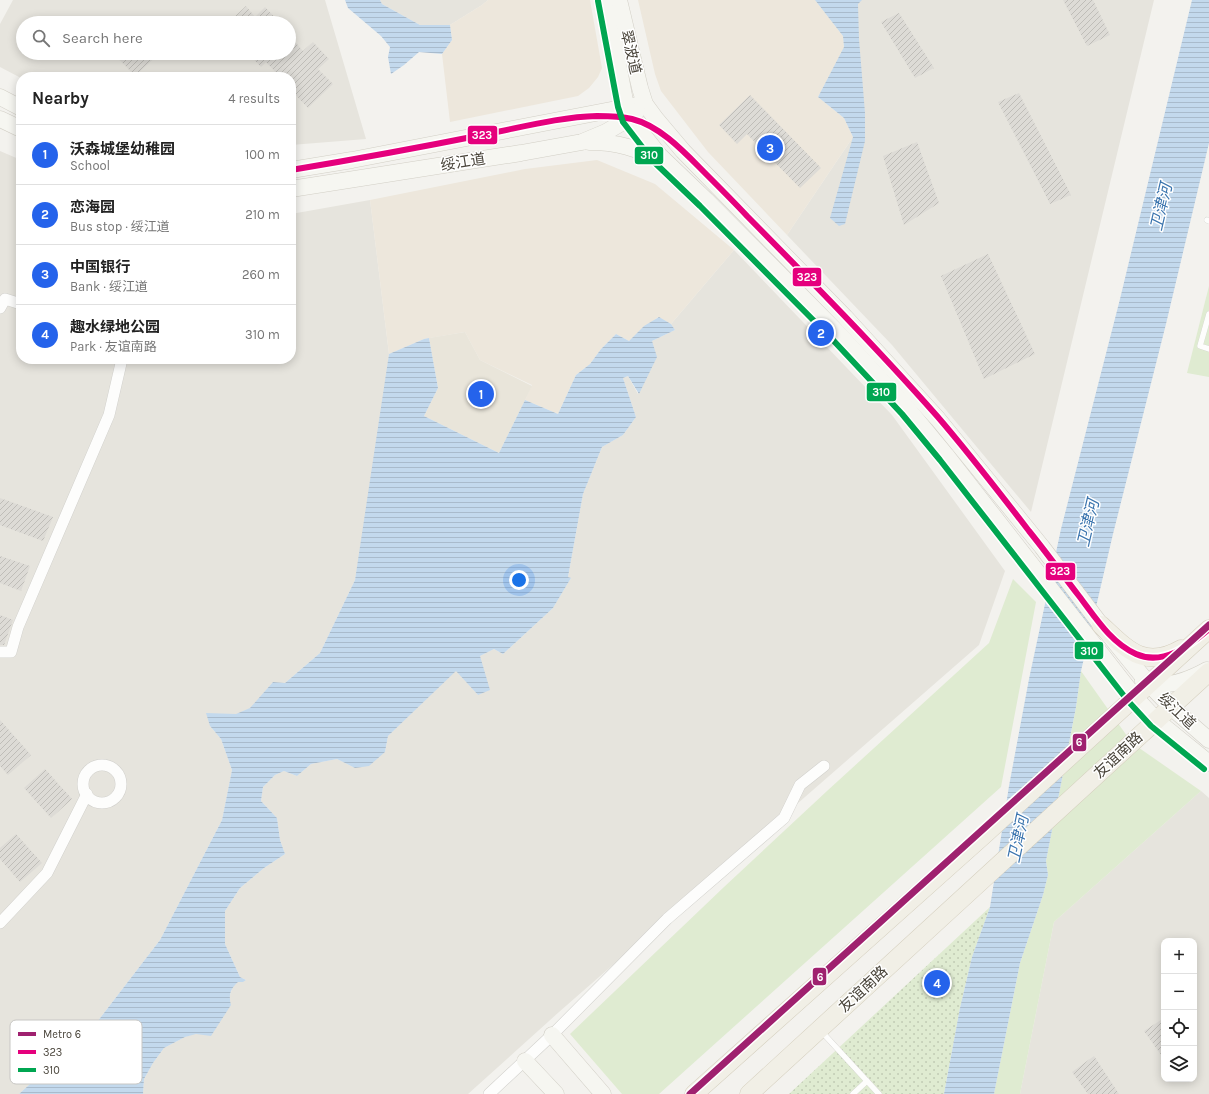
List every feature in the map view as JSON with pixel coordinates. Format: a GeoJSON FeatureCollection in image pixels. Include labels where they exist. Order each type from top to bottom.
{"type":"FeatureCollection","features":[{"type":"Feature","properties":{"kind":"main road","name":"翠波道"},"geometry":{"type":"LineString","coordinates":[[606,0],[628,112]]}},
{"type":"Feature","properties":{"kind":"main road","name":"翠波道"},"geometry":{"type":"LineString","coordinates":[[619,0],[645,104]]}},
{"type":"Feature","properties":{"kind":"main road"},"geometry":{"type":"LineString","coordinates":[[0,97],[16,105]]}},
{"type":"Feature","properties":{"kind":"main road","name":"绥江道"},"geometry":{"type":"LineString","coordinates":[[296,188],[522,153],[582,142],[606,132],[628,112],[645,104]]}},
{"type":"Feature","properties":{"kind":"main road"},"geometry":{"type":"LineString","coordinates":[[645,104],[683,151]]}},
{"type":"Feature","properties":{"kind":"main road","name":"绥江道"},"geometry":{"type":"LineString","coordinates":[[296,169],[352,160],[575,117],[628,112]]}},
{"type":"Feature","properties":{"kind":"main road"},"geometry":{"type":"LineString","coordinates":[[628,112],[656,130],[683,151]]}},
{"type":"Feature","properties":{"kind":"main road"},"geometry":{"type":"LineString","coordinates":[[628,112],[659,155],[679,173],[838,333],[908,409],[946,455],[1097,648],[1126,674],[1148,683],[1170,684],[1209,671]]}},
{"type":"Feature","properties":{"kind":"main road"},"geometry":{"type":"LineString","coordinates":[[0,119],[16,127]]}},
{"type":"Feature","properties":{"kind":"main road"},"geometry":{"type":"LineString","coordinates":[[582,142],[602,142],[634,148],[653,157],[679,173]]}},
{"type":"Feature","properties":{"kind":"main road","name":"绥江道"},"geometry":{"type":"LineString","coordinates":[[683,151],[845,317],[904,380],[955,439],[1042,547],[1101,625],[1148,683],[1171,707],[1209,740]]}},
{"type":"Feature","properties":{"kind":"main road"},"geometry":{"type":"LineString","coordinates":[[1101,625],[1131,651],[1139,656],[1147,658],[1156,658],[1177,651],[1203,634]]}},
{"type":"Feature","properties":{"kind":"main road"},"geometry":{"type":"LineString","coordinates":[[694,1094],[984,835],[1203,634]]}},
{"type":"Feature","properties":{"kind":"main road","name":"绥江道"},"geometry":{"type":"LineString","coordinates":[[1097,648],[1134,696],[1156,720],[1209,763]]}},
{"type":"Feature","properties":{"kind":"main road","name":"友谊南路"},"geometry":{"type":"LineString","coordinates":[[749,1094],[978,883],[1064,806],[1209,671]]}},
{"type":"Feature","properties":{"kind":"main road"},"geometry":{"type":"LineString","coordinates":[[552,1035],[603,1094]]}},
{"type":"Feature","properties":{"kind":"main road"},"geometry":{"type":"LineString","coordinates":[[525,1061],[556,1094]]}},
{"type":"Feature","properties":{"kind":"street"},"geometry":{"type":"LineString","coordinates":[[0,308],[5,299],[16,302]]}},
{"type":"Feature","properties":{"kind":"street"},"geometry":{"type":"LineString","coordinates":[[0,652],[11,652],[18,627],[109,415],[121,364]]}},
{"type":"Feature","properties":{"kind":"street"},"geometry":{"type":"LineString","coordinates":[[489,1094],[552,1035],[667,919],[784,818],[800,785],[824,766]]}},
{"type":"Feature","properties":{"kind":"street"},"geometry":{"type":"LineString","coordinates":[[1,920],[47,873],[87,794]]}},
{"type":"Feature","properties":{"kind":"lane"},"geometry":{"type":"LineString","coordinates":[[1209,314],[1200,346],[1209,349]]}},
{"type":"Feature","properties":{"kind":"lane"},"geometry":{"type":"LineString","coordinates":[[820,1029],[879,1094]]}},
{"type":"Feature","properties":{"kind":"lane"},"geometry":{"type":"LineString","coordinates":[[853,1094],[867,1081]]}},
{"type":"Feature","properties":{"kind":"shaded area"},"geometry":{"type":"Polygon","coordinates":[[[13,0],[325,0],[366,139],[296,145],[296,72],[16,72],[16,75],[0,67],[0,24],[13,0]]]}},
{"type":"Feature","properties":{"kind":"shaded area"},"geometry":{"type":"Polygon","coordinates":[[[380,0],[488,0],[450,25],[420,25],[382,4],[380,0]]]}},
{"type":"Feature","properties":{"kind":"shaded area"},"geometry":{"type":"Polygon","coordinates":[[[488,0],[590,0],[602,68],[598,77],[589,88],[578,96],[450,122],[442,54],[452,40],[450,25],[488,0]]]}},
{"type":"Feature","properties":{"kind":"shaded area"},"geometry":{"type":"Polygon","coordinates":[[[638,0],[815,0],[843,36],[844,48],[818,97],[844,118],[853,137],[787,235],[708,152],[661,91],[655,74],[638,0]]]}},
{"type":"Feature","properties":{"kind":"shaded area"},"geometry":{"type":"Polygon","coordinates":[[[815,0],[1154,0],[1031,512],[892,345],[787,235],[853,137],[843,36],[815,0]]]}},
{"type":"Feature","properties":{"kind":"shaded area"},"geometry":{"type":"Polygon","coordinates":[[[0,151],[16,158],[16,364],[296,364],[296,213],[370,200],[389,354],[375,471],[355,580],[320,653],[285,683],[273,682],[251,708],[210,726],[221,739],[232,770],[222,820],[160,940],[99,1020],[10,1020],[10,1084],[30,1084],[19,1094],[0,1094],[0,151]]]}},
{"type":"Feature","properties":{"kind":"shaded area"},"geometry":{"type":"Polygon","coordinates":[[[597,160],[655,184],[734,250],[671,324],[658,317],[629,341],[616,334],[601,349],[590,364],[576,375],[558,414],[525,400],[532,385],[480,360],[465,332],[424,339],[389,354],[370,200],[525,169],[597,160]]]}},
{"type":"Feature","properties":{"kind":"shaded area"},"geometry":{"type":"Polygon","coordinates":[[[734,250],[892,415],[1005,571],[979,645],[559,1012],[468,1094],[143,1094],[144,1079],[164,1048],[196,1033],[229,998],[233,986],[238,982],[246,980],[240,977],[225,944],[225,911],[240,888],[264,868],[285,854],[280,840],[277,818],[261,801],[263,787],[275,775],[284,771],[297,776],[311,764],[337,759],[355,768],[385,752],[388,736],[456,670],[478,695],[480,656],[494,649],[503,654],[553,608],[571,578],[568,577],[583,494],[602,447],[623,435],[636,417],[623,378],[628,376],[638,394],[652,341],[675,330],[671,324],[734,250]]]}},
{"type":"Feature","properties":{"kind":"shaded area"},"geometry":{"type":"Polygon","coordinates":[[[465,332],[480,360],[532,386],[499,453],[424,416],[438,388],[429,338],[465,332]]]}},
{"type":"Feature","properties":{"kind":"shaded area"},"geometry":{"type":"Polygon","coordinates":[[[1201,791],[1209,798],[1209,1094],[1020,1094],[1054,922],[1201,791]]]}},
{"type":"Feature","properties":{"kind":"green space"},"geometry":{"type":"Polygon","coordinates":[[[1209,286],[1209,377],[1187,373],[1209,286]]]}},
{"type":"Feature","properties":{"kind":"green space"},"geometry":{"type":"Polygon","coordinates":[[[1013,579],[1036,602],[1001,787],[659,1094],[622,1094],[570,1034],[724,887],[989,643],[1013,579]]]}},
{"type":"Feature","properties":{"kind":"green space"},"geometry":{"type":"Polygon","coordinates":[[[1081,671],[1132,743],[1201,791],[1054,922],[1020,1094],[994,1094],[1020,963],[1043,895],[1048,875],[1046,861],[1076,707],[1081,671]]]}},
{"type":"Feature","properties":{"kind":"green space"},"geometry":{"type":"Polygon","coordinates":[[[990,907],[972,957],[960,1008],[944,1094],[789,1094],[990,907]]]}},
{"type":"Feature","properties":{"kind":"water"},"geometry":{"type":"Polygon","coordinates":[[[345,0],[380,0],[382,4],[420,25],[450,25],[452,40],[442,54],[419,52],[391,74],[388,57],[390,47],[381,36],[348,8],[345,0]]]}},
{"type":"Feature","properties":{"kind":"water"},"geometry":{"type":"Polygon","coordinates":[[[815,0],[862,0],[858,4],[859,39],[865,113],[865,141],[845,224],[839,226],[830,218],[853,137],[844,118],[818,97],[844,47],[843,36],[815,0]]]}},
{"type":"Feature","properties":{"kind":"water","name":"卫津河"},"geometry":{"type":"Polygon","coordinates":[[[1192,0],[1209,0],[1209,143],[1081,671],[1076,707],[1046,861],[1048,875],[1043,895],[1020,963],[994,1094],[944,1094],[960,1008],[972,957],[990,907],[1009,786],[1029,679],[1061,529],[1120,299],[1192,0]]]}},
{"type":"Feature","properties":{"kind":"water"},"geometry":{"type":"Polygon","coordinates":[[[659,317],[671,324],[675,330],[652,341],[657,357],[639,394],[628,376],[623,378],[636,417],[623,435],[602,447],[583,494],[568,577],[571,578],[553,608],[503,654],[494,649],[480,656],[490,690],[478,695],[456,671],[388,736],[385,752],[369,766],[355,768],[337,759],[311,764],[297,776],[284,771],[275,775],[263,787],[261,801],[277,818],[280,840],[285,854],[264,868],[240,888],[225,911],[225,944],[240,977],[246,980],[243,982],[238,982],[232,989],[230,995],[231,1005],[211,1036],[196,1034],[185,1037],[164,1048],[144,1079],[143,1094],[19,1094],[30,1084],[142,1084],[142,1020],[99,1020],[160,940],[222,820],[232,770],[221,739],[210,726],[206,713],[236,714],[250,708],[273,682],[285,683],[320,653],[355,580],[389,354],[429,338],[438,388],[424,416],[499,453],[525,400],[558,414],[576,375],[590,364],[601,349],[616,334],[629,341],[644,326],[659,317]]]}},
{"type":"Feature","properties":{"kind":"building"},"geometry":{"type":"Polygon","coordinates":[[[1063,0],[1093,0],[1110,35],[1087,46],[1063,0]]]}},
{"type":"Feature","properties":{"kind":"building"},"geometry":{"type":"Polygon","coordinates":[[[246,6],[254,16],[235,16],[246,6]]]}},
{"type":"Feature","properties":{"kind":"building"},"geometry":{"type":"Polygon","coordinates":[[[265,7],[273,16],[256,16],[265,7]]]}},
{"type":"Feature","properties":{"kind":"building"},"geometry":{"type":"Polygon","coordinates":[[[899,13],[934,68],[915,78],[881,22],[899,13]]]}},
{"type":"Feature","properties":{"kind":"building"},"geometry":{"type":"Polygon","coordinates":[[[313,42],[329,59],[318,69],[333,84],[308,108],[296,95],[296,72],[275,72],[266,62],[261,67],[254,60],[296,60],[296,43],[303,51],[313,42]]]}},
{"type":"Feature","properties":{"kind":"building"},"geometry":{"type":"Polygon","coordinates":[[[120,60],[152,60],[139,72],[131,72],[120,60]]]}},
{"type":"Feature","properties":{"kind":"building"},"geometry":{"type":"Polygon","coordinates":[[[1019,93],[1071,195],[1050,204],[998,102],[1019,93]]]}},
{"type":"Feature","properties":{"kind":"building"},"geometry":{"type":"Polygon","coordinates":[[[750,95],[821,168],[800,188],[747,134],[737,144],[719,125],[750,95]]]}},
{"type":"Feature","properties":{"kind":"building"},"geometry":{"type":"Polygon","coordinates":[[[917,142],[939,203],[904,225],[883,156],[917,142]]]}},
{"type":"Feature","properties":{"kind":"building"},"geometry":{"type":"Polygon","coordinates":[[[988,254],[1035,354],[984,379],[941,276],[988,254]]]}},
{"type":"Feature","properties":{"kind":"building"},"geometry":{"type":"Polygon","coordinates":[[[0,498],[53,517],[43,541],[0,525],[0,498]]]}},
{"type":"Feature","properties":{"kind":"building"},"geometry":{"type":"Polygon","coordinates":[[[0,556],[30,566],[21,591],[0,583],[0,556]]]}},
{"type":"Feature","properties":{"kind":"building"},"geometry":{"type":"Polygon","coordinates":[[[0,615],[13,620],[4,645],[0,645],[0,615]]]}},
{"type":"Feature","properties":{"kind":"building"},"geometry":{"type":"Polygon","coordinates":[[[0,720],[31,755],[8,775],[0,766],[0,720]]]}},
{"type":"Feature","properties":{"kind":"building"},"geometry":{"type":"Polygon","coordinates":[[[45,769],[72,799],[51,818],[24,788],[45,769]]]}},
{"type":"Feature","properties":{"kind":"building"},"geometry":{"type":"Polygon","coordinates":[[[16,834],[42,863],[20,882],[0,859],[0,848],[16,834]]]}},
{"type":"Feature","properties":{"kind":"building"},"geometry":{"type":"Polygon","coordinates":[[[1161,1020],[1161,1055],[1144,1031],[1161,1020]]]}},
{"type":"Feature","properties":{"kind":"building"},"geometry":{"type":"Polygon","coordinates":[[[1094,1056],[1119,1094],[1088,1094],[1072,1072],[1094,1056]]]}},
{"type":"Feature","properties":{"kind":"metro line","name":"6"},"geometry":{"type":"LineString","coordinates":[[690,1094],[1209,625]]}},
{"type":"Feature","properties":{"kind":"transit line","name":"310"},"geometry":{"type":"LineString","coordinates":[[598,1],[618,107],[623,122],[653,161],[700,206],[832,339],[902,414],[940,460],[1128,701],[1151,726],[1204,769]]}},
{"type":"Feature","properties":{"kind":"transit line","name":"323"},"geometry":{"type":"LineString","coordinates":[[296,169],[389,153],[569,118],[614,116],[632,119],[653,128],[663,134],[690,158],[727,195],[844,315],[914,390],[972,458],[1042,547],[1097,621],[1111,636],[1127,649],[1136,654],[1156,658],[1166,656],[1184,648],[1209,629]]}},
{"type":"Feature","properties":{"kind":"place","name":"中国银行"},"geometry":{"type":"Point","coordinates":[770,148]}},
{"type":"Feature","properties":{"kind":"place","name":"恋海园"},"geometry":{"type":"Point","coordinates":[821,333]}},
{"type":"Feature","properties":{"kind":"place","name":"沃森城堡幼稚园"},"geometry":{"type":"Point","coordinates":[481,394]}},
{"type":"Feature","properties":{"kind":"place","name":"趣水绿地公园"},"geometry":{"type":"Point","coordinates":[937,983]}}]}
